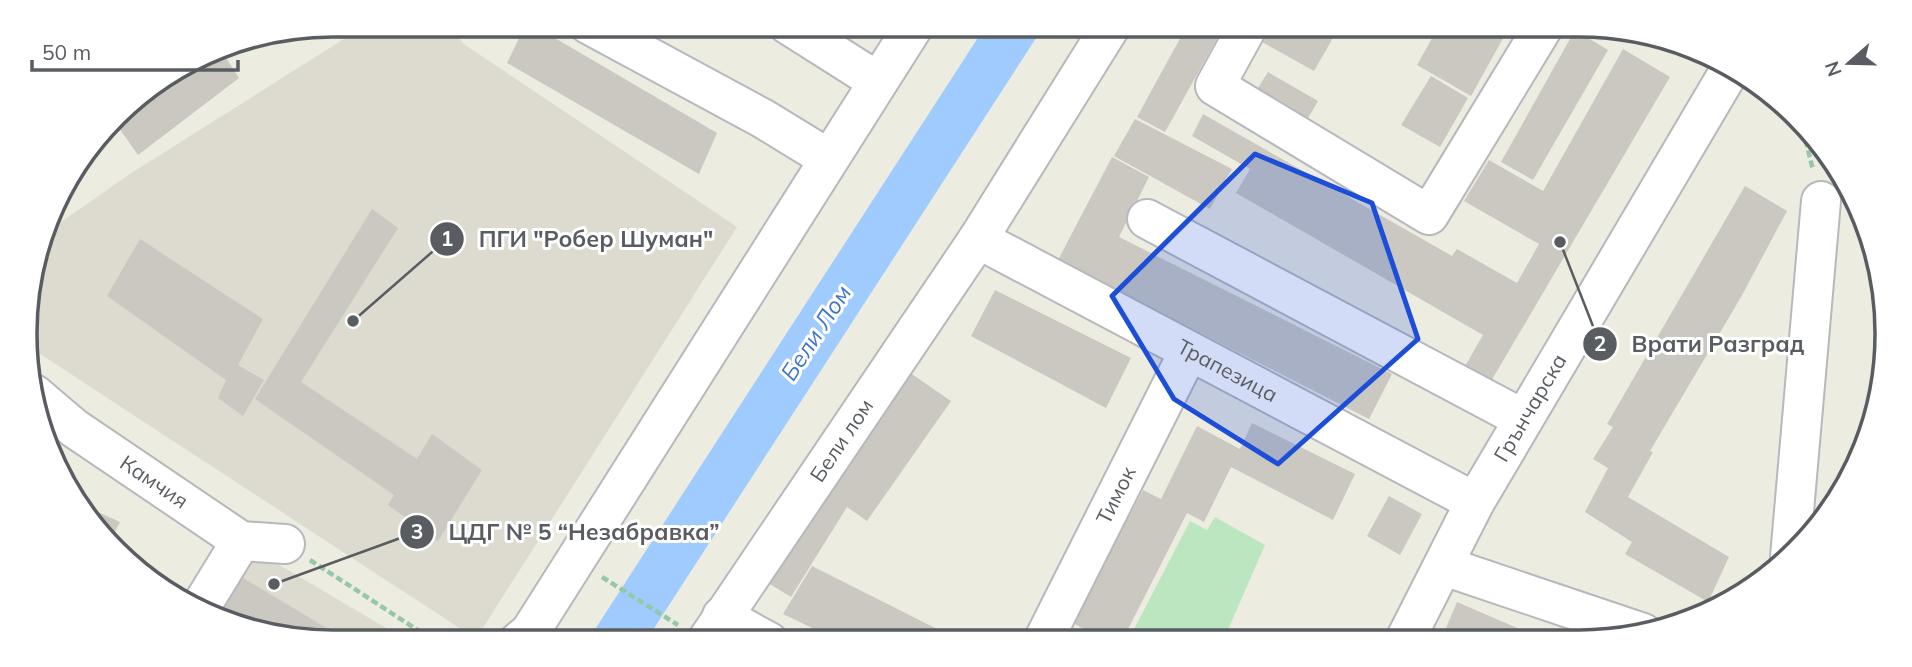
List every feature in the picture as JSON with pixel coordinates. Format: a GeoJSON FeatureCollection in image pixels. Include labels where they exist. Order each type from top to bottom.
{"type":"FeatureCollection","features":[{"type":"Feature","properties":{"kind":"street"},"geometry":{"type":"LineString","coordinates":[[612,37],[762,118],[829,159]]}},
{"type":"Feature","properties":{"kind":"street"},"geometry":{"type":"LineString","coordinates":[[808,37],[877,81]]}},
{"type":"Feature","properties":{"kind":"street"},"geometry":{"type":"LineString","coordinates":[[531,630],[906,37]]}},
{"type":"Feature","properties":{"kind":"street","name":"Бели лом"},"geometry":{"type":"LineString","coordinates":[[704,628],[978,239],[1103,37]]}},
{"type":"Feature","properties":{"kind":"street"},"geometry":{"type":"LineString","coordinates":[[1242,37],[1214,86],[1429,215],[1537,37]]}},
{"type":"Feature","properties":{"kind":"street","name":"Грънчарска"},"geometry":{"type":"LineString","coordinates":[[1410,630],[1475,502],[1726,76]]}},
{"type":"Feature","properties":{"kind":"street"},"geometry":{"type":"LineString","coordinates":[[1792,539],[1821,201]]}},
{"type":"Feature","properties":{"kind":"street"},"geometry":{"type":"LineString","coordinates":[[1147,219],[1523,419]]}},
{"type":"Feature","properties":{"kind":"street","name":"Трапезица"},"geometry":{"type":"LineString","coordinates":[[978,239],[1475,502]]}},
{"type":"Feature","properties":{"kind":"street","name":"Тимок"},"geometry":{"type":"LineString","coordinates":[[1049,630],[1189,351]]}},
{"type":"Feature","properties":{"kind":"street","name":"Камчия"},"geometry":{"type":"LineString","coordinates":[[49,417],[64,441],[241,541]]}},
{"type":"Feature","properties":{"kind":"street"},"geometry":{"type":"LineString","coordinates":[[204,601],[241,541],[285,544]]}},
{"type":"Feature","properties":{"kind":"street"},"geometry":{"type":"LineString","coordinates":[[1444,566],[1625,627]]}},
{"type":"Feature","properties":{"kind":"path"},"geometry":{"type":"LineString","coordinates":[[1806,144],[1821,201]]}},
{"type":"Feature","properties":{"kind":"path"},"geometry":{"type":"LineString","coordinates":[[285,544],[418,630]]}},
{"type":"Feature","properties":{"kind":"path"},"geometry":{"type":"LineString","coordinates":[[575,561],[704,628]]}},
{"type":"Feature","properties":{"kind":"highlighted area"},"geometry":{"type":"Polygon","coordinates":[[[1255,154],[1372,203],[1418,339],[1278,464],[1174,399],[1112,296],[1255,154]]]}},
{"type":"Feature","properties":{"kind":"shaded area"},"geometry":{"type":"Polygon","coordinates":[[[347,37],[458,37],[465,45],[737,227],[482,630],[462,630],[37,352],[37,314],[42,276],[57,225],[133,172],[347,37]]]}},
{"type":"Feature","properties":{"kind":"shaded area"},"geometry":{"type":"Polygon","coordinates":[[[259,553],[390,630],[295,628],[238,615],[220,608],[259,553]]]}},
{"type":"Feature","properties":{"kind":"green space"},"geometry":{"type":"Polygon","coordinates":[[[1215,517],[1265,545],[1228,630],[1134,630],[1190,521],[1207,530],[1215,517]]]}},
{"type":"Feature","properties":{"kind":"building"},"geometry":{"type":"Polygon","coordinates":[[[520,37],[553,37],[717,133],[699,174],[507,63],[520,37]]]}},
{"type":"Feature","properties":{"kind":"building"},"geometry":{"type":"Polygon","coordinates":[[[1181,37],[1218,37],[1165,132],[1137,117],[1181,37]]]}},
{"type":"Feature","properties":{"kind":"building"},"geometry":{"type":"Polygon","coordinates":[[[1256,37],[1334,37],[1314,71],[1256,37]]]}},
{"type":"Feature","properties":{"kind":"building"},"geometry":{"type":"Polygon","coordinates":[[[1433,37],[1504,37],[1471,96],[1417,65],[1433,37]]]}},
{"type":"Feature","properties":{"kind":"building"},"geometry":{"type":"Polygon","coordinates":[[[1571,37],[1587,37],[1608,50],[1533,180],[1501,162],[1571,37]]]}},
{"type":"Feature","properties":{"kind":"building"},"geometry":{"type":"Polygon","coordinates":[[[1623,49],[1670,77],[1490,383],[1464,368],[1483,335],[1236,193],[1250,169],[1192,136],[1203,114],[1452,256],[1457,249],[1517,283],[1539,244],[1464,201],[1489,160],[1543,191],[1623,49]]]}},
{"type":"Feature","properties":{"kind":"building"},"geometry":{"type":"Polygon","coordinates":[[[225,57],[239,78],[138,155],[119,129],[138,110],[169,87],[202,67],[225,57]]]}},
{"type":"Feature","properties":{"kind":"building"},"geometry":{"type":"Polygon","coordinates":[[[1268,72],[1318,101],[1304,125],[1253,96],[1268,72]]]}},
{"type":"Feature","properties":{"kind":"building"},"geometry":{"type":"Polygon","coordinates":[[[1431,76],[1468,98],[1440,147],[1401,125],[1431,76]]]}},
{"type":"Feature","properties":{"kind":"building"},"geometry":{"type":"Polygon","coordinates":[[[1135,119],[1232,169],[1210,209],[1114,156],[1135,119]]]}},
{"type":"Feature","properties":{"kind":"building"},"geometry":{"type":"Polygon","coordinates":[[[1112,157],[1149,177],[1119,237],[1392,374],[1369,419],[1058,260],[1112,157]]]}},
{"type":"Feature","properties":{"kind":"building"},"geometry":{"type":"Polygon","coordinates":[[[1745,186],[1787,211],[1741,297],[1650,451],[1653,452],[1628,497],[1729,557],[1709,601],[1625,554],[1632,542],[1585,512],[1608,468],[1593,459],[1613,427],[1607,424],[1745,186]]]}},
{"type":"Feature","properties":{"kind":"building"},"geometry":{"type":"Polygon","coordinates":[[[372,209],[398,228],[301,382],[417,459],[432,434],[482,470],[438,541],[388,505],[394,495],[255,399],[372,209]]]}},
{"type":"Feature","properties":{"kind":"building"},"geometry":{"type":"Polygon","coordinates":[[[140,239],[263,319],[238,365],[264,380],[243,416],[218,398],[226,380],[107,296],[140,239]]]}},
{"type":"Feature","properties":{"kind":"building"},"geometry":{"type":"Polygon","coordinates":[[[995,290],[1131,358],[1106,408],[971,336],[995,290]]]}},
{"type":"Feature","properties":{"kind":"building"},"geometry":{"type":"Polygon","coordinates":[[[903,368],[951,401],[867,521],[847,507],[791,597],[755,575],[903,368]]]}},
{"type":"Feature","properties":{"kind":"building"},"geometry":{"type":"Polygon","coordinates":[[[1252,423],[1355,474],[1333,520],[1231,467],[1204,522],[1187,513],[1128,630],[1085,630],[1073,623],[1143,490],[1161,499],[1197,426],[1240,449],[1252,423]]]}},
{"type":"Feature","properties":{"kind":"building"},"geometry":{"type":"Polygon","coordinates":[[[1389,496],[1422,514],[1400,555],[1367,536],[1389,496]]]}},
{"type":"Feature","properties":{"kind":"building"},"geometry":{"type":"Polygon","coordinates":[[[96,511],[120,522],[114,533],[96,511]]]}},
{"type":"Feature","properties":{"kind":"building"},"geometry":{"type":"Polygon","coordinates":[[[812,566],[939,630],[816,630],[783,614],[812,566]]]}},
{"type":"Feature","properties":{"kind":"building"},"geometry":{"type":"Polygon","coordinates":[[[238,575],[330,630],[276,625],[219,607],[238,575]]]}},
{"type":"Feature","properties":{"kind":"building"},"geometry":{"type":"Polygon","coordinates":[[[1457,602],[1522,630],[1445,630],[1457,602]]]}},
{"type":"Feature","properties":{"kind":"waterway","name":"Бели Лом"},"geometry":{"type":"LineString","coordinates":[[624,630],[1008,37]]}},
{"type":"Feature","properties":{"kind":"place","name":"Врати Разград"},"geometry":{"type":"Point","coordinates":[1560,242]}},
{"type":"Feature","properties":{"kind":"place","name":"ПГИ \"Робер Шуман\""},"geometry":{"type":"Point","coordinates":[353,321]}},
{"type":"Feature","properties":{"kind":"place","name":"ЦДГ № 5 “Незабравка”"},"geometry":{"type":"Point","coordinates":[274,584]}}]}
